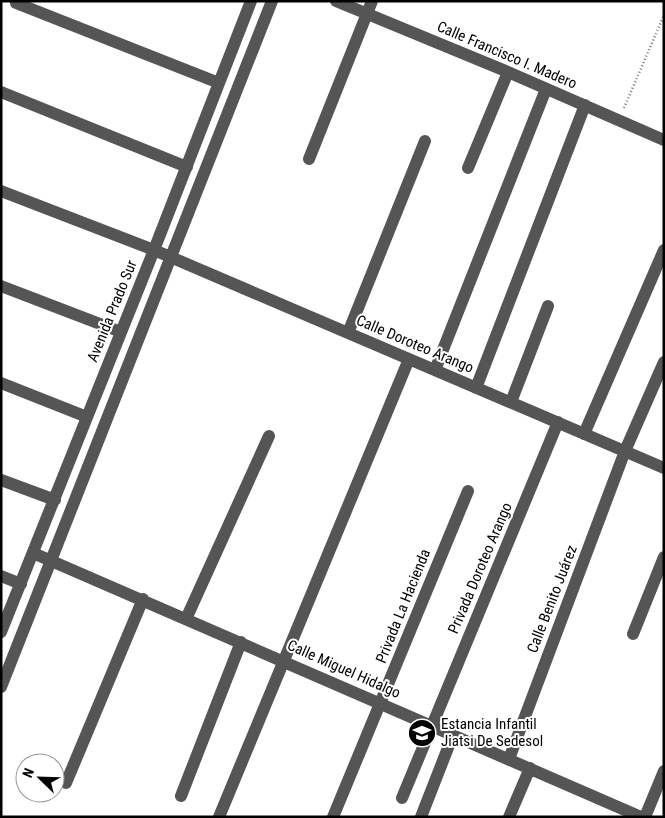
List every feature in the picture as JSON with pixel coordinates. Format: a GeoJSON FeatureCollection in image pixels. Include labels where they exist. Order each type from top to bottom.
{"type":"FeatureCollection","features":[{"type":"Feature","properties":{"kind":"street","name":"Avenida Prado Sur"},"geometry":{"type":"LineString","coordinates":[[1,632],[88,417],[251,1]]}},
{"type":"Feature","properties":{"kind":"street"},"geometry":{"type":"LineString","coordinates":[[1,687],[272,1]]}},
{"type":"Feature","properties":{"kind":"street","name":"Calle Francisco I. Madero"},"geometry":{"type":"LineString","coordinates":[[336,1],[508,72],[664,140]]}},
{"type":"Feature","properties":{"kind":"street"},"geometry":{"type":"LineString","coordinates":[[309,159],[372,1]]}},
{"type":"Feature","properties":{"kind":"street"},"geometry":{"type":"LineString","coordinates":[[16,2],[219,82]]}},
{"type":"Feature","properties":{"kind":"street"},"geometry":{"type":"LineString","coordinates":[[468,168],[508,72]]}},
{"type":"Feature","properties":{"kind":"street"},"geometry":{"type":"LineString","coordinates":[[435,370],[546,89]]}},
{"type":"Feature","properties":{"kind":"street"},"geometry":{"type":"LineString","coordinates":[[1,92],[187,167]]}},
{"type":"Feature","properties":{"kind":"street"},"geometry":{"type":"LineString","coordinates":[[477,384],[585,105]]}},
{"type":"Feature","properties":{"kind":"street"},"geometry":{"type":"LineString","coordinates":[[348,333],[425,141]]}},
{"type":"Feature","properties":{"kind":"street","name":"Calle Doroteo Arango"},"geometry":{"type":"LineString","coordinates":[[1,191],[154,250],[435,370],[477,384],[511,402],[664,468]]}},
{"type":"Feature","properties":{"kind":"street"},"geometry":{"type":"LineString","coordinates":[[584,434],[664,250]]}},
{"type":"Feature","properties":{"kind":"street"},"geometry":{"type":"LineString","coordinates":[[1,286],[121,332]]}},
{"type":"Feature","properties":{"kind":"street"},"geometry":{"type":"LineString","coordinates":[[511,402],[548,306]]}},
{"type":"Feature","properties":{"kind":"street"},"geometry":{"type":"LineString","coordinates":[[219,817],[409,359]]}},
{"type":"Feature","properties":{"kind":"street","name":"Calle Benito Juárez"},"geometry":{"type":"LineString","coordinates":[[509,759],[625,451],[664,362]]}},
{"type":"Feature","properties":{"kind":"street"},"geometry":{"type":"LineString","coordinates":[[1,383],[88,417]]}},
{"type":"Feature","properties":{"kind":"street","name":"Privada Doroteo Arango"},"geometry":{"type":"LineString","coordinates":[[402,798],[558,422]]}},
{"type":"Feature","properties":{"kind":"street"},"geometry":{"type":"LineString","coordinates":[[186,619],[269,436]]}},
{"type":"Feature","properties":{"kind":"street"},"geometry":{"type":"LineString","coordinates":[[1,480],[55,500]]}},
{"type":"Feature","properties":{"kind":"street","name":"Privada La Hacienda"},"geometry":{"type":"LineString","coordinates":[[333,817],[468,491]]}},
{"type":"Feature","properties":{"kind":"street","name":"Calle Miguel Hidalgo"},"geometry":{"type":"LineString","coordinates":[[34,553],[284,660],[638,816]]}},
{"type":"Feature","properties":{"kind":"street"},"geometry":{"type":"LineString","coordinates":[[633,634],[664,557]]}},
{"type":"Feature","properties":{"kind":"street"},"geometry":{"type":"LineString","coordinates":[[1,576],[21,584]]}},
{"type":"Feature","properties":{"kind":"street"},"geometry":{"type":"LineString","coordinates":[[66,783],[143,599]]}},
{"type":"Feature","properties":{"kind":"street"},"geometry":{"type":"LineString","coordinates":[[181,796],[241,642]]}},
{"type":"Feature","properties":{"kind":"street"},"geometry":{"type":"LineString","coordinates":[[421,817],[453,735]]}},
{"type":"Feature","properties":{"kind":"street"},"geometry":{"type":"LineString","coordinates":[[509,817],[530,768]]}},
{"type":"Feature","properties":{"kind":"street"},"geometry":{"type":"LineString","coordinates":[[638,816],[664,771]]}},
{"type":"Feature","properties":{"kind":"path"},"geometry":{"type":"LineString","coordinates":[[618,120],[664,15]]}},
{"type":"Feature","properties":{"kind":"place","name":"Estancia Infantil Jiatsi De Sedesol"},"geometry":{"type":"Point","coordinates":[422,733]}}]}
